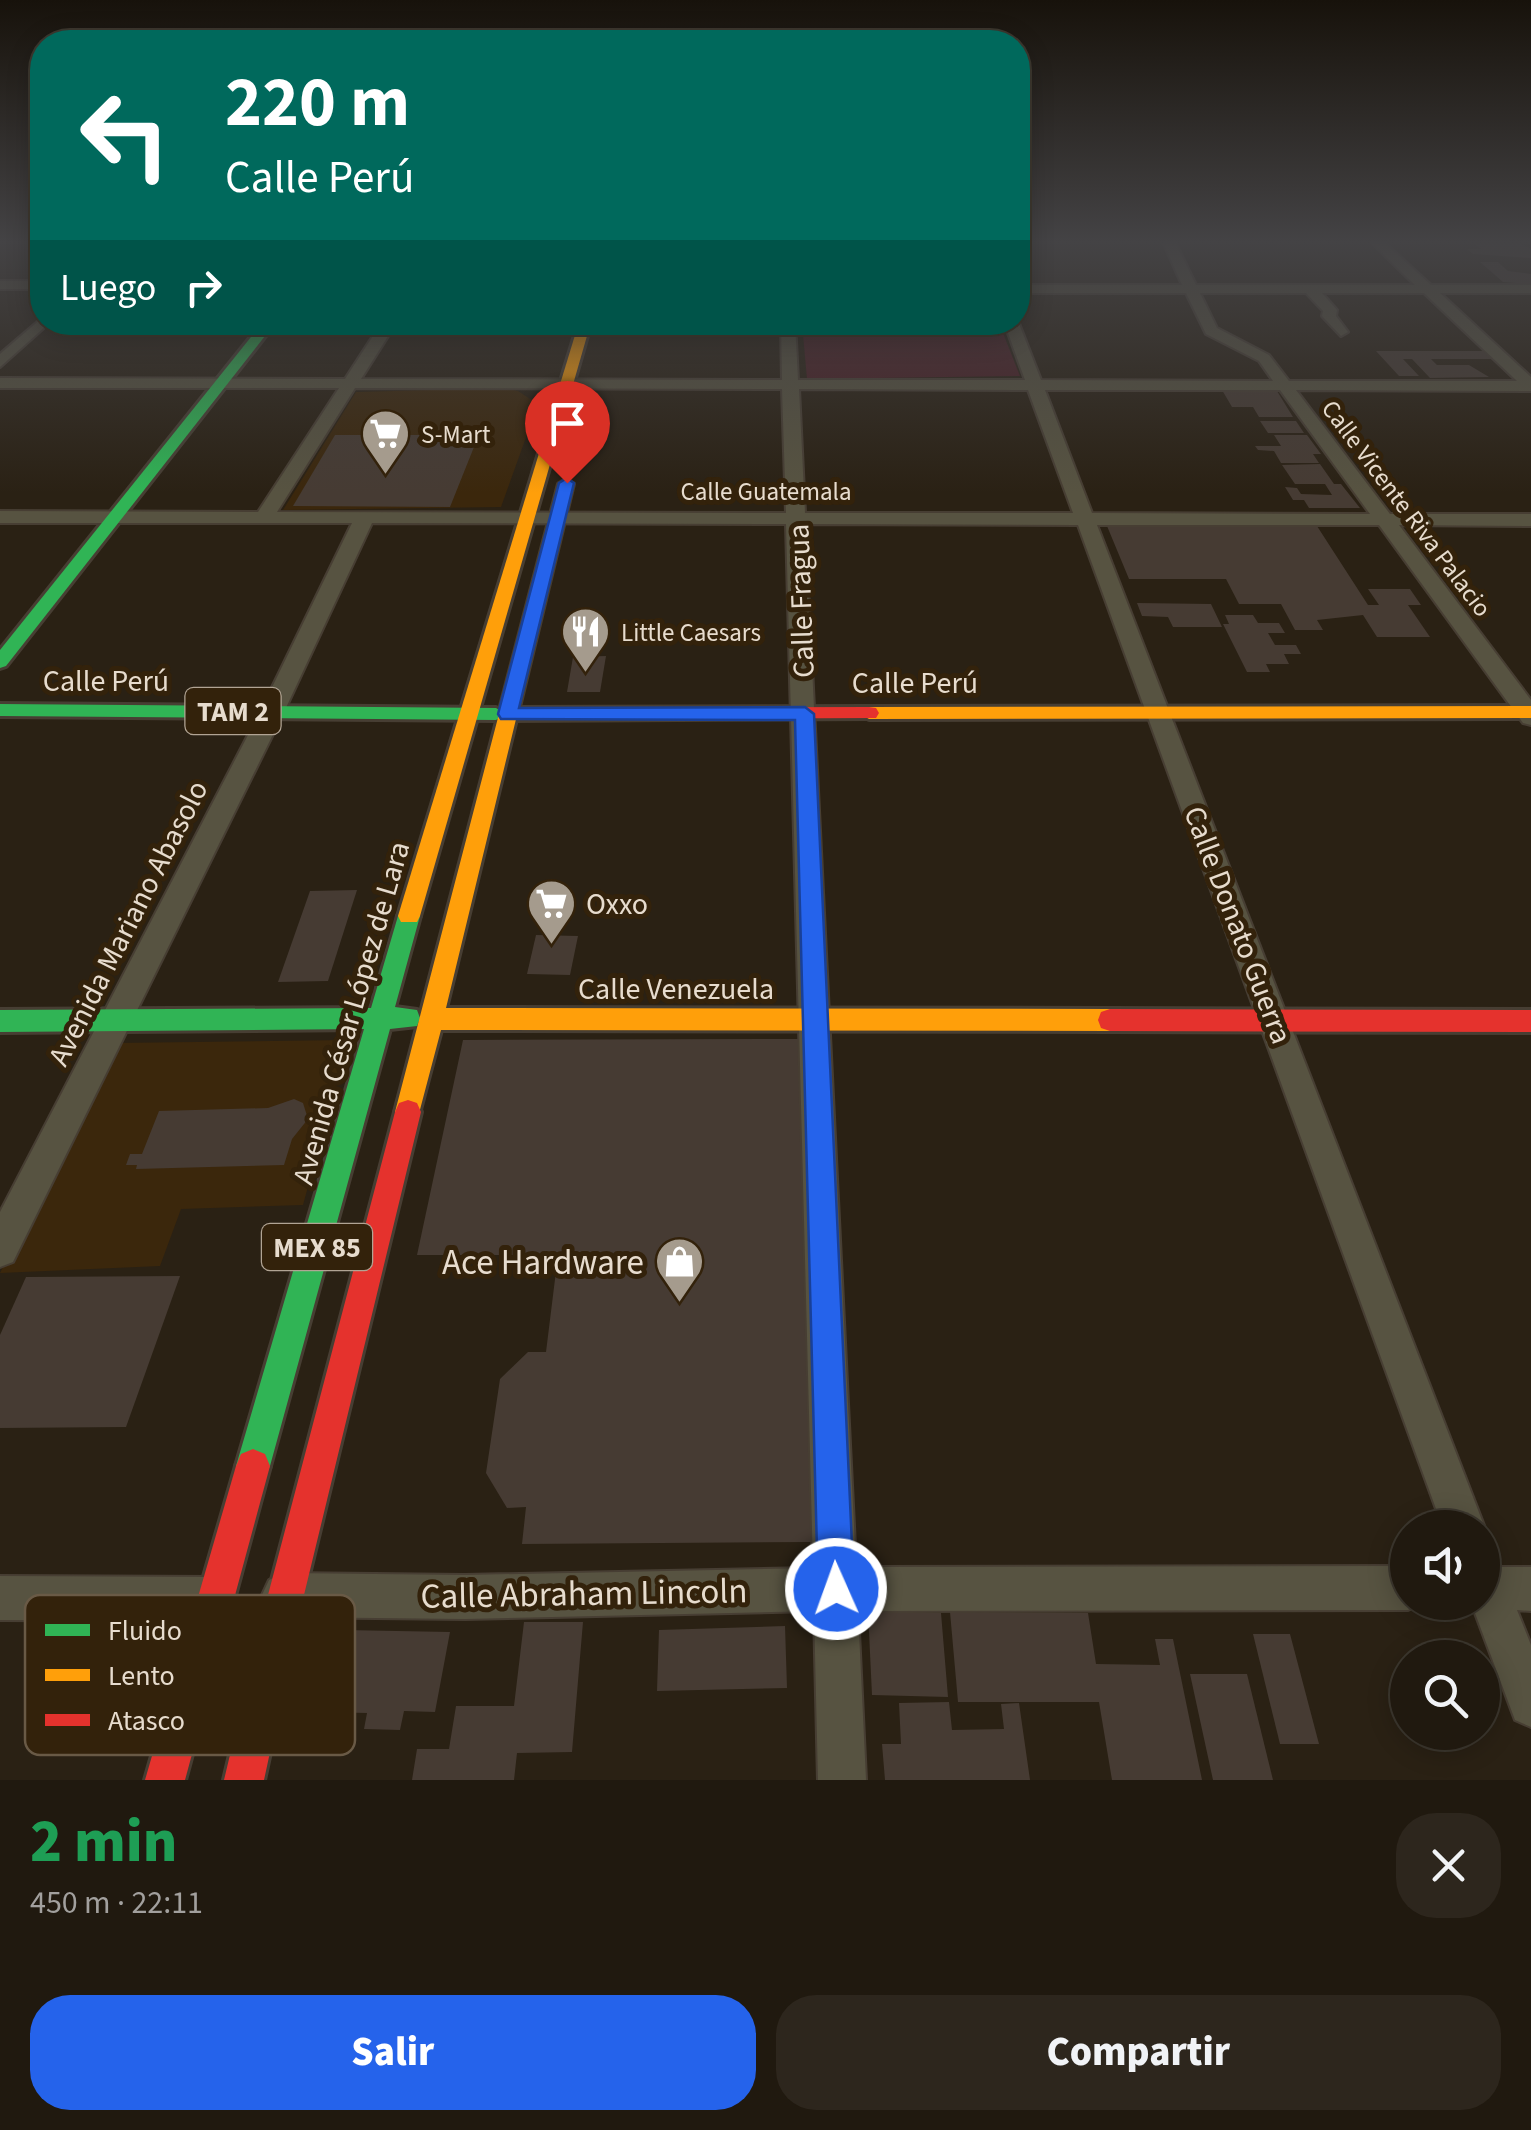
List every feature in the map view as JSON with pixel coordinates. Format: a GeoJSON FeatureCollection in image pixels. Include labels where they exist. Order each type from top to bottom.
{"type":"FeatureCollection","features":[{"type":"Feature","properties":{"kind":"main road"},"geometry":{"type":"LineString","coordinates":[[0,662],[260,335]]}},
{"type":"Feature","properties":{"kind":"main road","name":"Avenida César López de Lara"},"geometry":{"type":"LineString","coordinates":[[215,1595],[466,713],[581,335]]}},
{"type":"Feature","properties":{"kind":"main road"},"geometry":{"type":"LineString","coordinates":[[589,394],[604,335]]}},
{"type":"Feature","properties":{"kind":"main road","name":"MEX 85"},"geometry":{"type":"LineString","coordinates":[[286,1594],[573,460]]}},
{"type":"Feature","properties":{"kind":"main road","name":"Calle Perú"},"geometry":{"type":"LineString","coordinates":[[0,710],[1530,714]]}},
{"type":"Feature","properties":{"kind":"main road","name":"Calle Venezuela"},"geometry":{"type":"LineString","coordinates":[[0,1021],[1531,1021]]}},
{"type":"Feature","properties":{"kind":"main road","name":"Avenida César López de Lara"},"geometry":{"type":"LineString","coordinates":[[166,1780],[173,1755]]}},
{"type":"Feature","properties":{"kind":"main road","name":"MEX 85"},"geometry":{"type":"LineString","coordinates":[[244,1780],[250,1755]]}},
{"type":"Feature","properties":{"kind":"street","name":"Calle Vicente Riva Palacio"},"geometry":{"type":"LineString","coordinates":[[1209,327],[1257,352],[1530,714]]}},
{"type":"Feature","properties":{"kind":"street"},"geometry":{"type":"LineString","coordinates":[[1337,327],[1341,332]]}},
{"type":"Feature","properties":{"kind":"street"},"geometry":{"type":"LineString","coordinates":[[1468,327],[1531,386]]}},
{"type":"Feature","properties":{"kind":"street"},"geometry":{"type":"LineString","coordinates":[[0,362],[30,333]]}},
{"type":"Feature","properties":{"kind":"street"},"geometry":{"type":"LineString","coordinates":[[264,517],[382,335]]}},
{"type":"Feature","properties":{"kind":"street","name":"Calle Fragua"},"geometry":{"type":"LineString","coordinates":[[788,335],[798,516],[842,1780]]}},
{"type":"Feature","properties":{"kind":"street","name":"Calle Donato Guerra"},"geometry":{"type":"LineString","coordinates":[[1016,335],[1457,1510]]}},
{"type":"Feature","properties":{"kind":"street"},"geometry":{"type":"LineString","coordinates":[[0,383],[566,385],[589,394],[789,386],[1531,386]]}},
{"type":"Feature","properties":{"kind":"street","name":"Calle Guatemala"},"geometry":{"type":"LineString","coordinates":[[0,517],[558,515],[1531,520]]}},
{"type":"Feature","properties":{"kind":"street","name":"Avenida Mariano Abasolo"},"geometry":{"type":"LineString","coordinates":[[0,1249],[272,712],[365,516]]}},
{"type":"Feature","properties":{"kind":"street","name":"Calle Abraham Lincoln"},"geometry":{"type":"LineString","coordinates":[[355,1595],[1390,1588]]}},
{"type":"Feature","properties":{"kind":"street","name":"Calle Abraham Lincoln"},"geometry":{"type":"LineString","coordinates":[[274,1595],[346,1595]]}},
{"type":"Feature","properties":{"kind":"street","name":"Calle Abraham Lincoln"},"geometry":{"type":"LineString","coordinates":[[0,1598],[25,1598]]}},
{"type":"Feature","properties":{"kind":"street"},"geometry":{"type":"LineString","coordinates":[[1500,1599],[1531,1704]]}},
{"type":"Feature","properties":{"kind":"shaded area"},"geometry":{"type":"Polygon","coordinates":[[[803,335],[1004,335],[1020,376],[807,379],[803,335]]]}},
{"type":"Feature","properties":{"kind":"shaded area"},"geometry":{"type":"Polygon","coordinates":[[[504,388],[518,391],[538,404],[501,507],[283,510],[356,392],[504,388]]]}},
{"type":"Feature","properties":{"kind":"shaded area"},"geometry":{"type":"Polygon","coordinates":[[[348,1040],[303,1205],[181,1209],[160,1266],[0,1273],[116,1043],[348,1040]]]}},
{"type":"Feature","properties":{"kind":"building"},"geometry":{"type":"Polygon","coordinates":[[[1376,351],[1485,351],[1493,359],[1431,359],[1437,365],[1469,365],[1489,377],[1430,378],[1412,359],[1403,359],[1419,376],[1399,376],[1376,351]]]}},
{"type":"Feature","properties":{"kind":"building"},"geometry":{"type":"Polygon","coordinates":[[[1222,390],[1277,391],[1293,417],[1259,417],[1253,407],[1232,407],[1222,390]]]}},
{"type":"Feature","properties":{"kind":"building"},"geometry":{"type":"Polygon","coordinates":[[[1260,421],[1296,421],[1304,433],[1268,433],[1260,421]]]}},
{"type":"Feature","properties":{"kind":"building","name":"S-Mart"},"geometry":{"type":"Polygon","coordinates":[[[335,435],[454,435],[474,447],[450,507],[293,506],[335,435]]]}},
{"type":"Feature","properties":{"kind":"building"},"geometry":{"type":"Polygon","coordinates":[[[1274,435],[1307,435],[1321,454],[1313,454],[1319,463],[1281,463],[1274,451],[1258,450],[1255,446],[1281,446],[1274,435]]]}},
{"type":"Feature","properties":{"kind":"building"},"geometry":{"type":"Polygon","coordinates":[[[1320,464],[1334,484],[1341,484],[1360,508],[1309,508],[1304,500],[1293,500],[1285,487],[1297,488],[1301,494],[1332,495],[1325,484],[1295,484],[1282,465],[1320,464]]]}},
{"type":"Feature","properties":{"kind":"building"},"geometry":{"type":"Polygon","coordinates":[[[1107,526],[1317,526],[1368,605],[1379,605],[1368,589],[1410,589],[1421,605],[1408,605],[1430,637],[1377,637],[1363,615],[1317,620],[1323,630],[1295,630],[1281,604],[1239,604],[1226,579],[1129,579],[1107,526]]]}},
{"type":"Feature","properties":{"kind":"building"},"geometry":{"type":"Polygon","coordinates":[[[1137,603],[1211,604],[1222,627],[1173,627],[1168,617],[1142,616],[1137,603]]]}},
{"type":"Feature","properties":{"kind":"building"},"geometry":{"type":"Polygon","coordinates":[[[1225,615],[1253,615],[1258,623],[1279,623],[1285,633],[1268,633],[1275,645],[1296,645],[1301,654],[1284,654],[1289,664],[1266,664],[1270,672],[1247,672],[1223,624],[1229,624],[1225,615]]]}},
{"type":"Feature","properties":{"kind":"building","name":"Little Caesars"},"geometry":{"type":"Polygon","coordinates":[[[606,656],[600,692],[567,692],[573,657],[606,656]]]}},
{"type":"Feature","properties":{"kind":"building"},"geometry":{"type":"Polygon","coordinates":[[[357,890],[328,981],[278,982],[310,891],[357,890]]]}},
{"type":"Feature","properties":{"kind":"building"},"geometry":{"type":"Polygon","coordinates":[[[536,935],[578,936],[570,975],[527,974],[536,935]]]}},
{"type":"Feature","properties":{"kind":"building","name":"Ace Hardware"},"geometry":{"type":"Polygon","coordinates":[[[799,1039],[813,1542],[522,1544],[526,1507],[507,1508],[486,1473],[500,1379],[528,1352],[546,1352],[558,1255],[417,1255],[463,1040],[799,1039]]]}},
{"type":"Feature","properties":{"kind":"building"},"geometry":{"type":"Polygon","coordinates":[[[294,1099],[303,1103],[308,1119],[292,1139],[284,1165],[136,1169],[137,1165],[126,1165],[130,1154],[142,1154],[159,1111],[268,1108],[294,1099]]]}},
{"type":"Feature","properties":{"kind":"building"},"geometry":{"type":"Polygon","coordinates":[[[180,1276],[126,1427],[0,1428],[0,1335],[26,1277],[180,1276]]]}},
{"type":"Feature","properties":{"kind":"building"},"geometry":{"type":"Polygon","coordinates":[[[868,1611],[941,1613],[948,1697],[872,1695],[868,1611]]]}},
{"type":"Feature","properties":{"kind":"building"},"geometry":{"type":"Polygon","coordinates":[[[950,1612],[1088,1613],[1096,1664],[1160,1665],[1155,1639],[1173,1639],[1202,1780],[1112,1780],[1099,1702],[958,1702],[950,1612]]]}},
{"type":"Feature","properties":{"kind":"building"},"geometry":{"type":"Polygon","coordinates":[[[524,1622],[583,1622],[572,1752],[517,1753],[514,1780],[412,1780],[417,1749],[449,1749],[456,1706],[514,1706],[524,1622]]]}},
{"type":"Feature","properties":{"kind":"building"},"geometry":{"type":"Polygon","coordinates":[[[785,1626],[787,1688],[657,1691],[659,1630],[785,1626]]]}},
{"type":"Feature","properties":{"kind":"building"},"geometry":{"type":"Polygon","coordinates":[[[355,1630],[450,1632],[435,1712],[404,1711],[400,1730],[364,1729],[367,1713],[355,1713],[355,1630]]]}},
{"type":"Feature","properties":{"kind":"building"},"geometry":{"type":"Polygon","coordinates":[[[1253,1634],[1290,1634],[1319,1744],[1280,1744],[1253,1634]]]}},
{"type":"Feature","properties":{"kind":"building"},"geometry":{"type":"Polygon","coordinates":[[[1190,1674],[1247,1674],[1273,1780],[1213,1780],[1190,1674]]]}},
{"type":"Feature","properties":{"kind":"building"},"geometry":{"type":"Polygon","coordinates":[[[949,1702],[952,1730],[1004,1729],[1001,1704],[1019,1703],[1030,1780],[885,1780],[882,1744],[901,1744],[899,1703],[949,1702]]]}},
{"type":"Feature","properties":{"kind":"traffic: fast"},"geometry":{"type":"LineString","coordinates":[[0,662],[260,335]]}},
{"type":"Feature","properties":{"kind":"traffic: fast"},"geometry":{"type":"LineString","coordinates":[[0,710],[496,714]]}},
{"type":"Feature","properties":{"kind":"traffic: fast"},"geometry":{"type":"LineString","coordinates":[[253,1466],[409,916]]}},
{"type":"Feature","properties":{"kind":"traffic: fast"},"geometry":{"type":"LineString","coordinates":[[0,1021],[408,1018]]}},
{"type":"Feature","properties":{"kind":"traffic: slow"},"geometry":{"type":"LineString","coordinates":[[409,916],[581,335]]}},
{"type":"Feature","properties":{"kind":"traffic: slow"},"geometry":{"type":"LineString","coordinates":[[408,1112],[566,484]]}},
{"type":"Feature","properties":{"kind":"traffic: slow"},"geometry":{"type":"LineString","coordinates":[[869,713],[1531,712]]}},
{"type":"Feature","properties":{"kind":"traffic: slow"},"geometry":{"type":"LineString","coordinates":[[430,1019],[1110,1020]]}},
{"type":"Feature","properties":{"kind":"traffic: jam"},"geometry":{"type":"LineString","coordinates":[[508,714],[869,713]]}},
{"type":"Feature","properties":{"kind":"traffic: jam"},"geometry":{"type":"LineString","coordinates":[[1110,1020],[1531,1021]]}},
{"type":"Feature","properties":{"kind":"traffic: jam"},"geometry":{"type":"LineString","coordinates":[[286,1595],[408,1112]]}},
{"type":"Feature","properties":{"kind":"traffic: jam"},"geometry":{"type":"LineString","coordinates":[[217,1595],[253,1466]]}},
{"type":"Feature","properties":{"kind":"traffic: jam"},"geometry":{"type":"LineString","coordinates":[[165,1780],[172,1755]]}},
{"type":"Feature","properties":{"kind":"traffic: jam"},"geometry":{"type":"LineString","coordinates":[[244,1780],[250,1755]]}},
{"type":"Feature","properties":{"kind":"place","name":"S-Mart"},"geometry":{"type":"Point","coordinates":[386,476]}},
{"type":"Feature","properties":{"kind":"place","name":"Little Caesars"},"geometry":{"type":"Point","coordinates":[586,674]}},
{"type":"Feature","properties":{"kind":"place","name":"Oxxo"},"geometry":{"type":"Point","coordinates":[551,946]}},
{"type":"Feature","properties":{"kind":"place","name":"Ace Hardware"},"geometry":{"type":"Point","coordinates":[679,1304]}},
{"type":"Feature","properties":{"kind":"route"},"geometry":{"type":"LineString","coordinates":[[567,483],[508,714],[805,714],[836,1589]]}}]}
